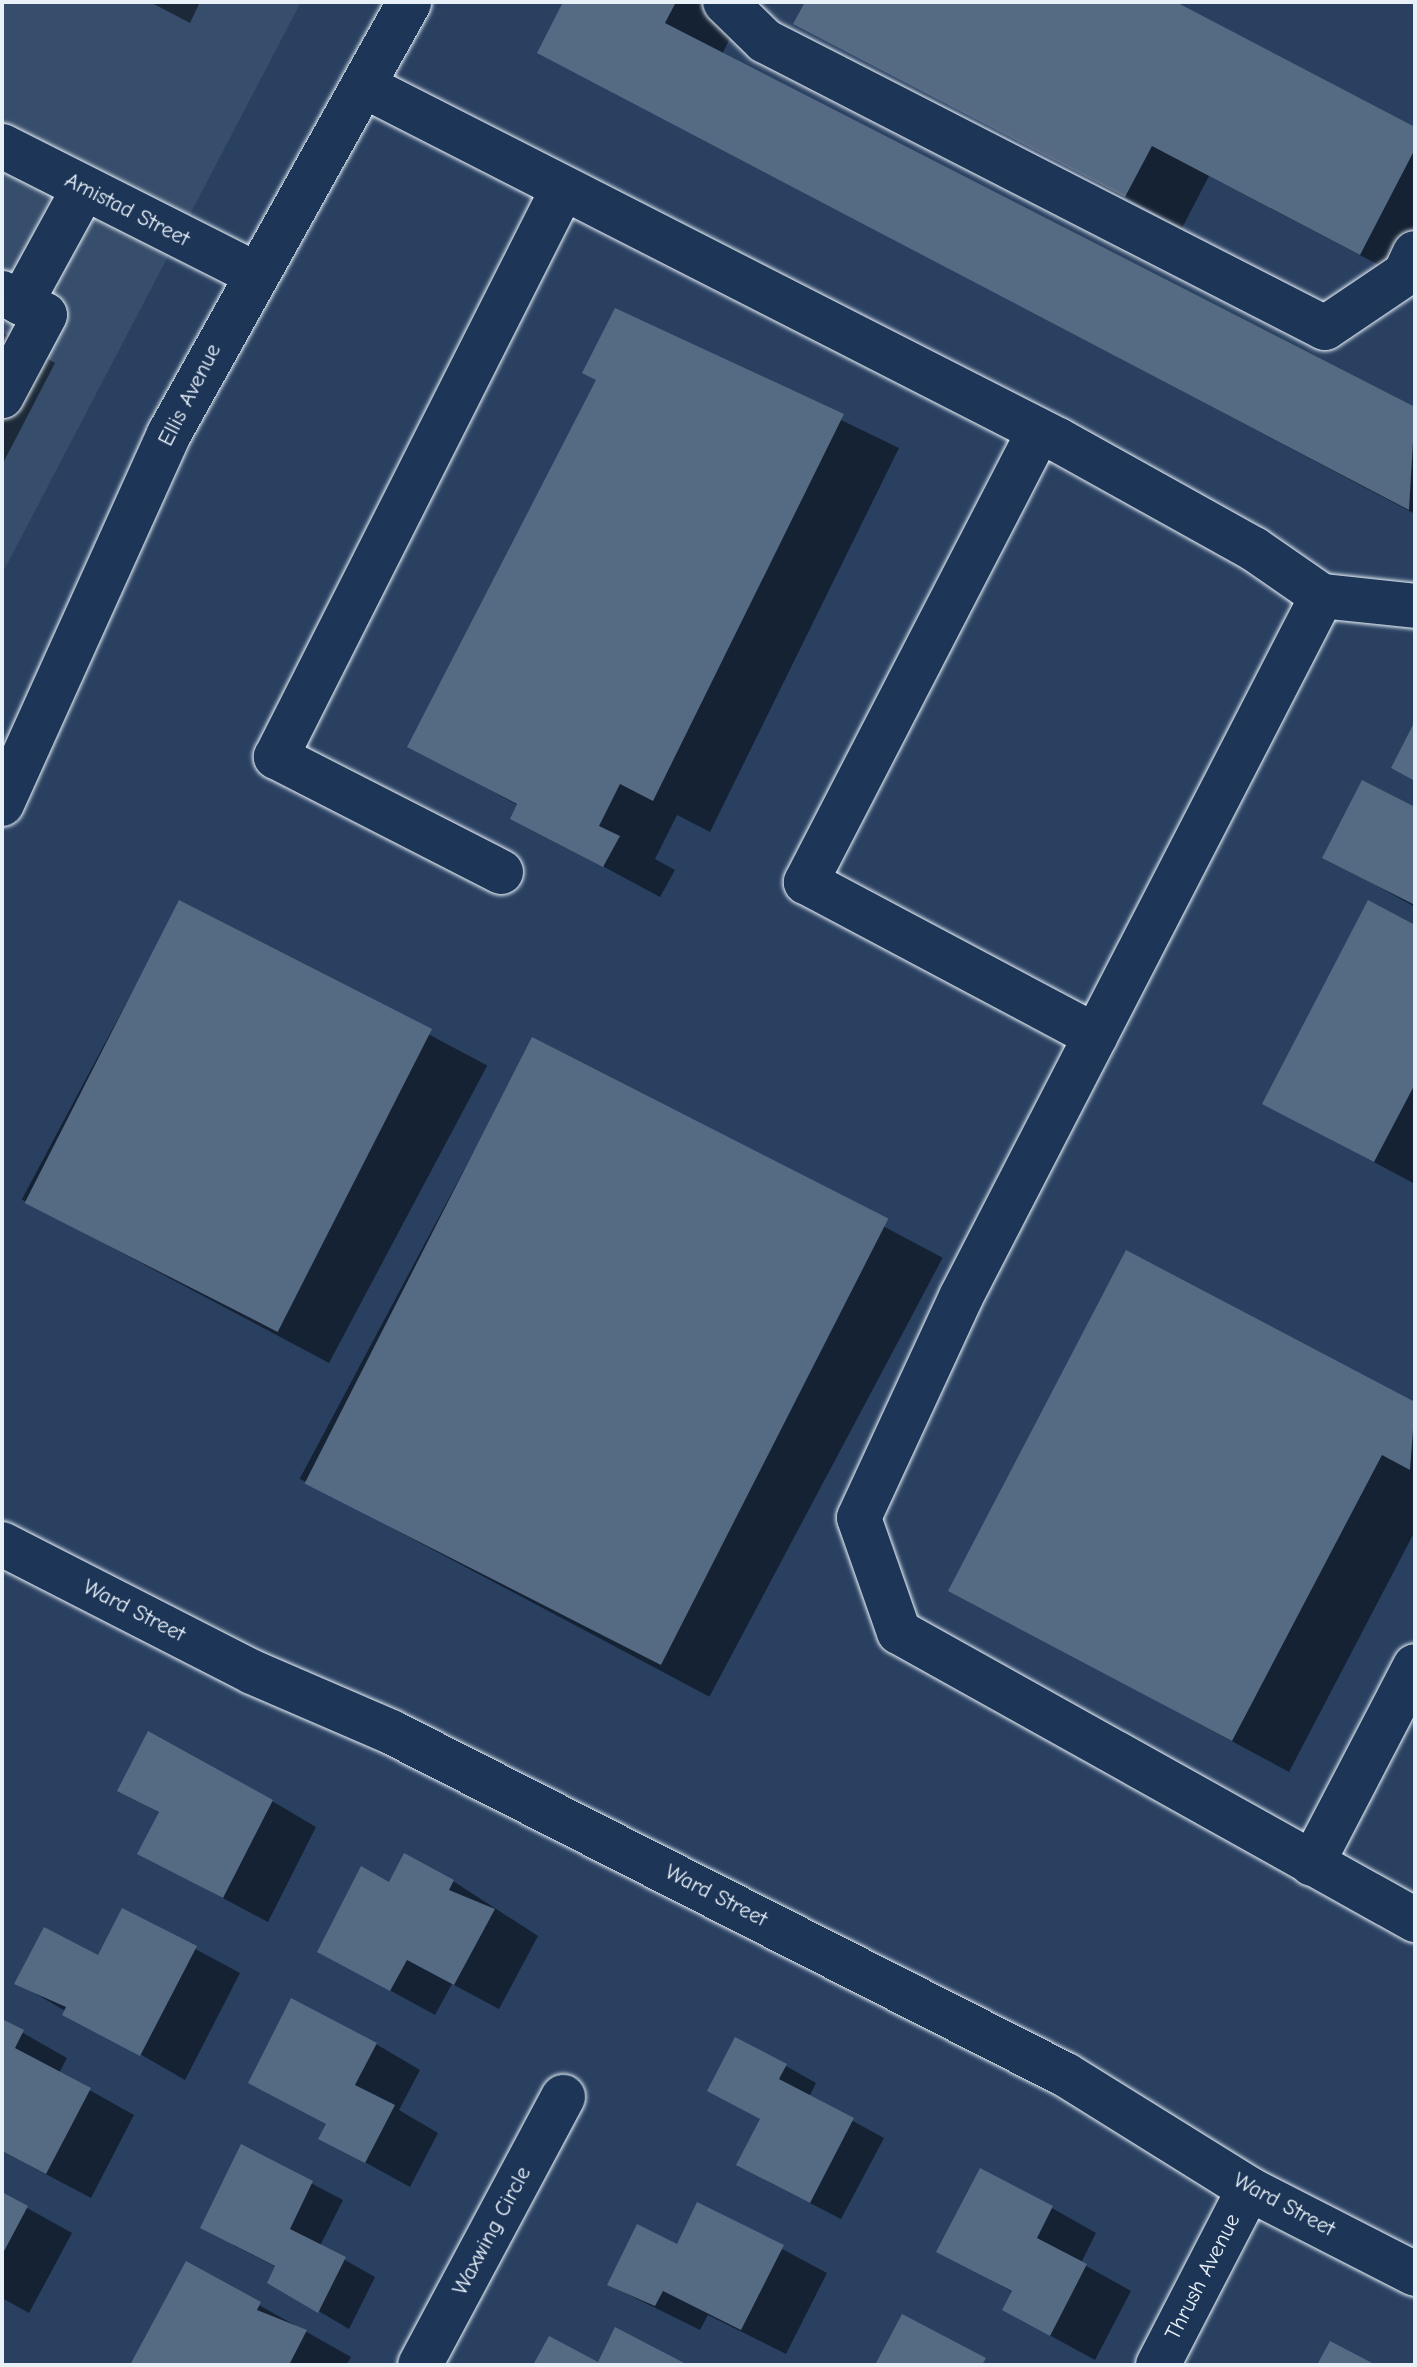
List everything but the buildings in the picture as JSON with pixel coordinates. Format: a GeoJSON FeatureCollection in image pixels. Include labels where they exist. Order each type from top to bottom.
{"type":"FeatureCollection","features":[{"type":"Feature","properties":{"kind":"street","name":"Ellis Avenue"},"geometry":{"type":"LineString","coordinates":[[2,804],[169,434],[253,273],[366,87],[409,2]]}},
{"type":"Feature","properties":{"kind":"street"},"geometry":{"type":"LineString","coordinates":[[725,2],[765,41],[1325,328],[1405,274],[1415,253]]}},
{"type":"Feature","properties":{"kind":"street"},"geometry":{"type":"LineString","coordinates":[[366,87],[561,192],[1039,431],[1254,549],[1322,596],[1415,606]]}},
{"type":"Feature","properties":{"kind":"street","name":"Amistad Street"},"geometry":{"type":"LineString","coordinates":[[2,146],[253,273]]}},
{"type":"Feature","properties":{"kind":"street"},"geometry":{"type":"LineString","coordinates":[[2,396],[45,315],[12,298],[84,188]]}},
{"type":"Feature","properties":{"kind":"street"},"geometry":{"type":"LineString","coordinates":[[501,872],[276,757],[561,192]]}},
{"type":"Feature","properties":{"kind":"street"},"geometry":{"type":"LineString","coordinates":[[1039,431],[806,882],[1096,1036]]}},
{"type":"Feature","properties":{"kind":"street"},"geometry":{"type":"LineString","coordinates":[[1322,596],[1096,1036],[859,1518],[899,1632],[1415,1920]]}},
{"type":"Feature","properties":{"kind":"street","name":"Ward Street"},"geometry":{"type":"LineString","coordinates":[[2,1544],[252,1672],[391,1732],[1066,2075],[1249,2189],[1415,2274]]}},
{"type":"Feature","properties":{"kind":"street"},"geometry":{"type":"LineString","coordinates":[[1312,1864],[1415,1666]]}},
{"type":"Feature","properties":{"kind":"street","name":"Waxwing Circle"},"geometry":{"type":"LineString","coordinates":[[420,2365],[563,2097]]}},
{"type":"Feature","properties":{"kind":"street","name":"Thrush Avenue"},"geometry":{"type":"LineString","coordinates":[[1158,2365],[1249,2189]]}},
{"type":"Feature","properties":{"kind":"shaded area"},"geometry":{"type":"Polygon","coordinates":[[[2,2],[301,2],[2,574],[2,2]]]}}]}
